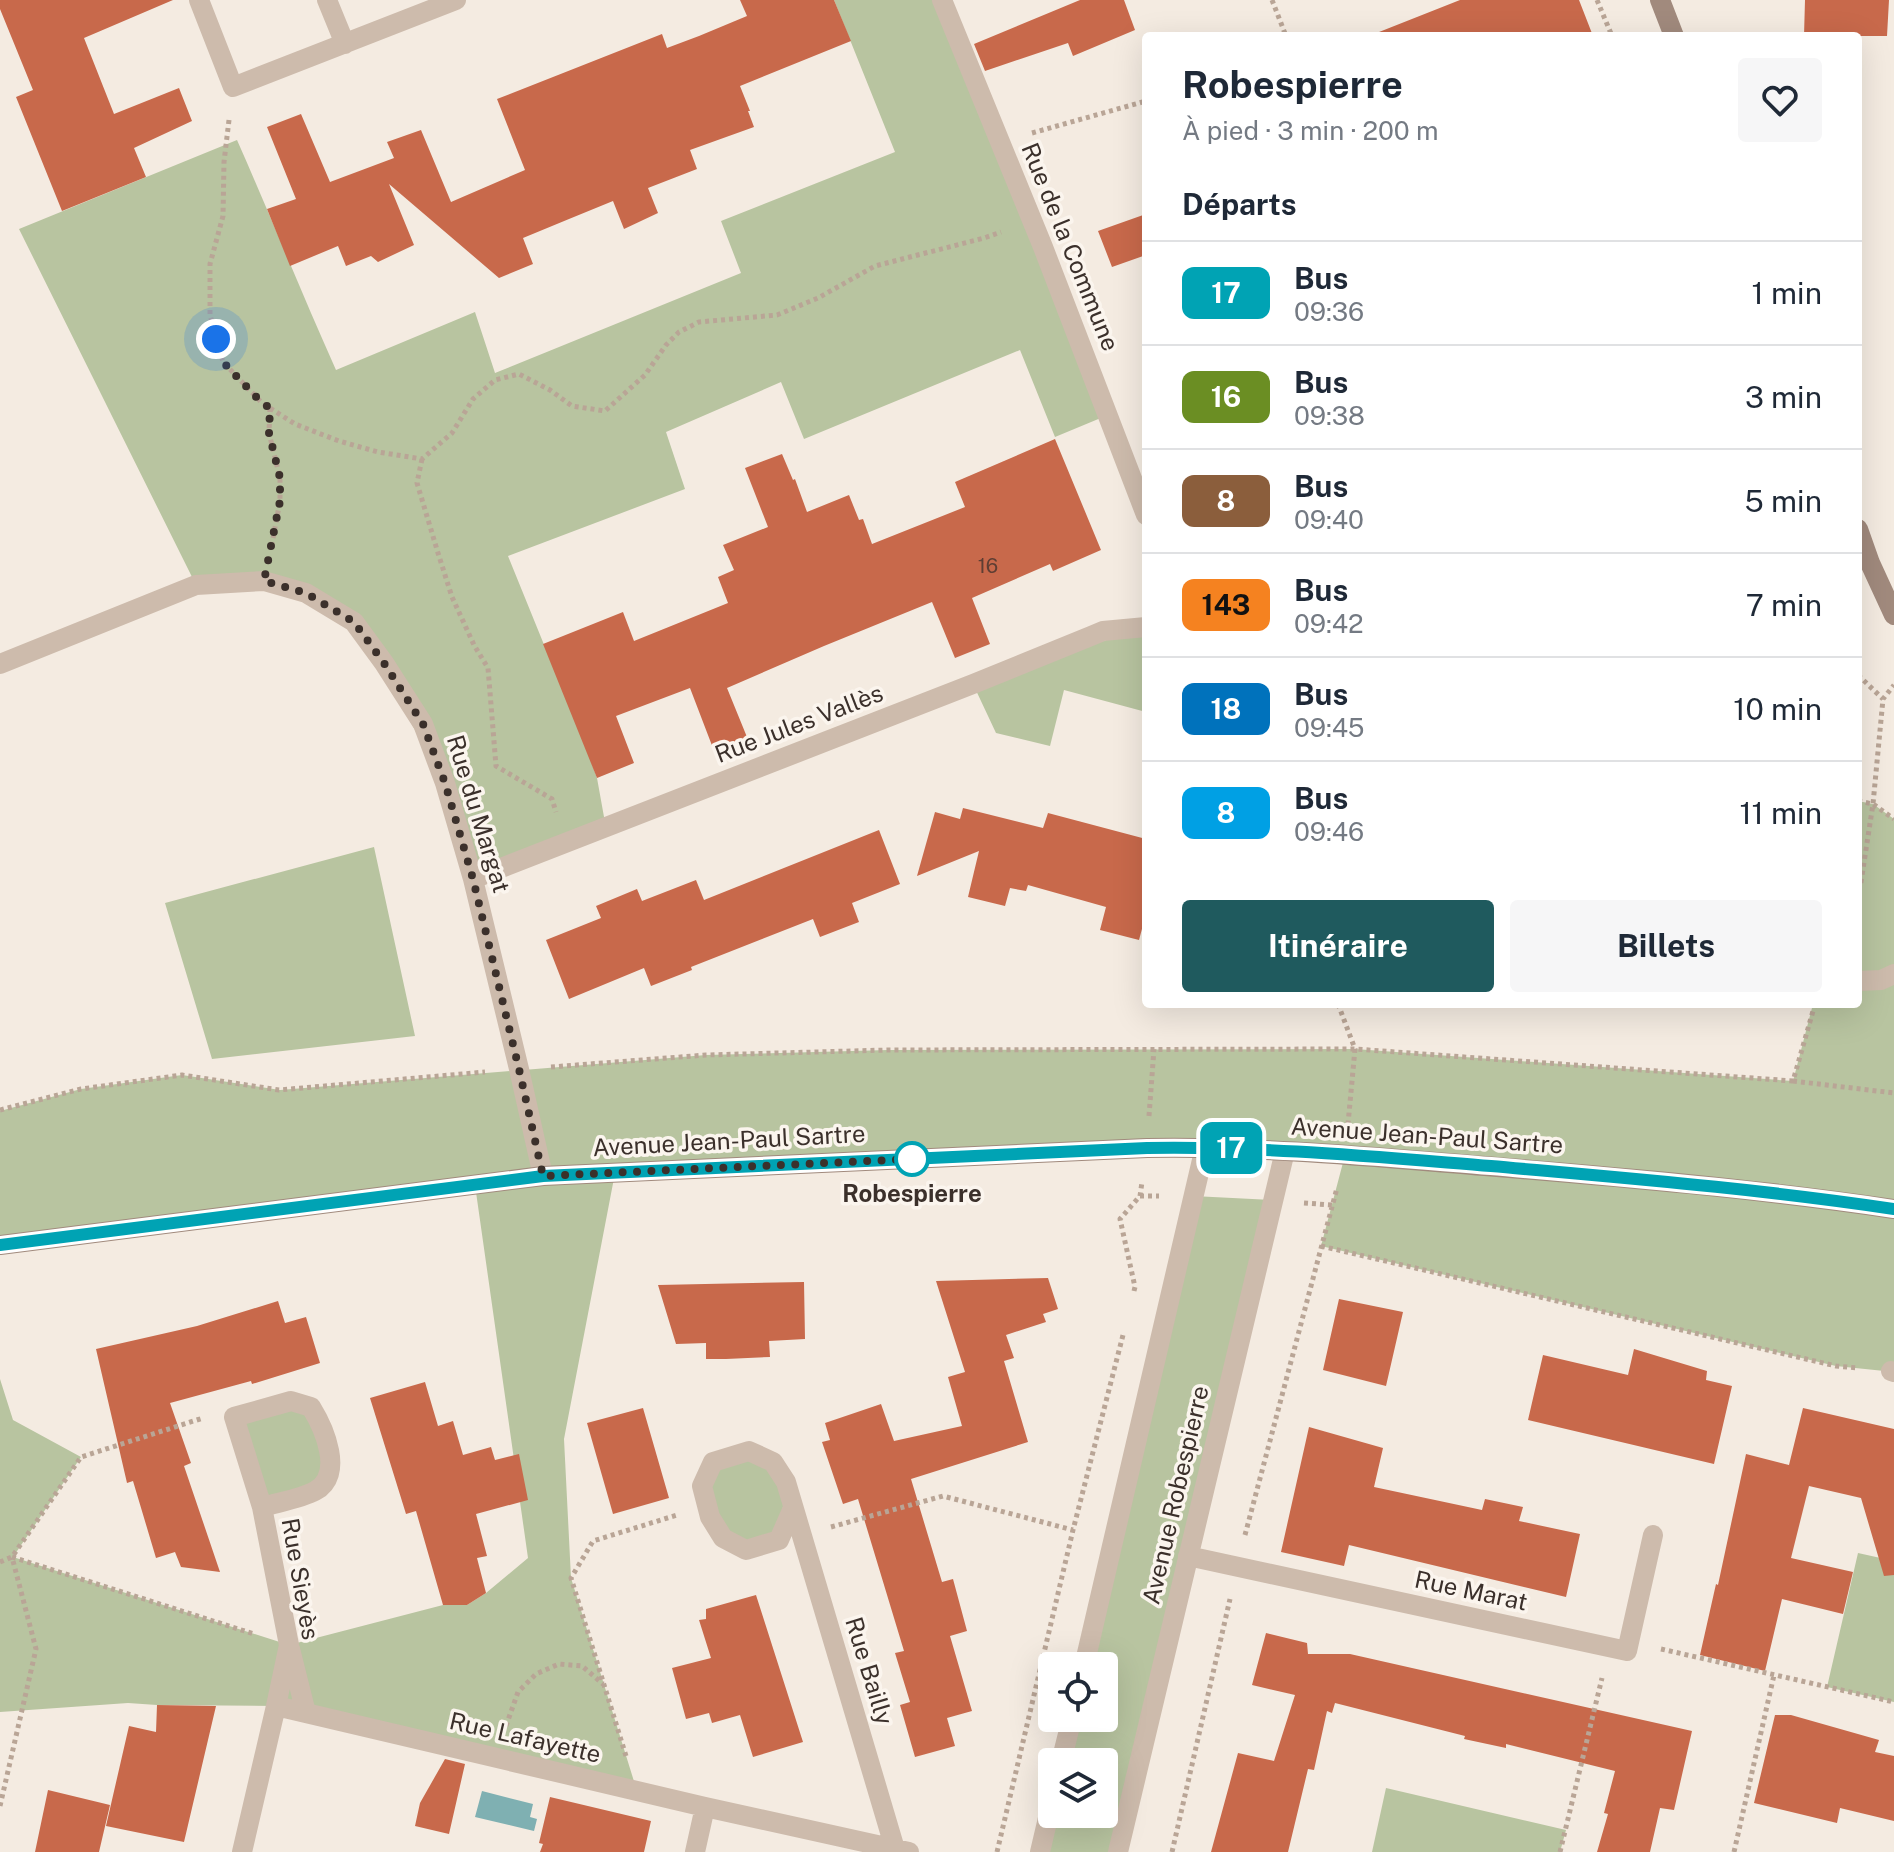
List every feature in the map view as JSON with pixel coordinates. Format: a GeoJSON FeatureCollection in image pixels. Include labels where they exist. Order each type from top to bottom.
{"type":"FeatureCollection","features":[{"type":"Feature","properties":{"kind":"main road"},"geometry":{"type":"LineString","coordinates":[[1660,0],[1672,32]]}},
{"type":"Feature","properties":{"kind":"main road"},"geometry":{"type":"LineString","coordinates":[[1862,540],[1894,615]]}},
{"type":"Feature","properties":{"kind":"main road","name":"Avenue Jean-Paul Sartre"},"geometry":{"type":"LineString","coordinates":[[0,1245],[543,1176],[1147,1148],[1285,1151],[1576,1173],[1837,1200],[1894,1209]]}},
{"type":"Feature","properties":{"kind":"street"},"geometry":{"type":"LineString","coordinates":[[199,0],[233,87],[456,0]]}},
{"type":"Feature","properties":{"kind":"street"},"geometry":{"type":"LineString","coordinates":[[327,0],[345,44]]}},
{"type":"Feature","properties":{"kind":"street","name":"Rue de la Commune"},"geometry":{"type":"LineString","coordinates":[[942,0],[1032,220],[1142,505]]}},
{"type":"Feature","properties":{"kind":"street","name":"Rue du Margat"},"geometry":{"type":"LineString","coordinates":[[0,664],[196,585],[264,581],[306,593],[354,622],[423,724],[445,783],[473,879],[543,1176]]}},
{"type":"Feature","properties":{"kind":"street","name":"Rue Jules Vallès"},"geometry":{"type":"LineString","coordinates":[[473,879],[1103,631],[1142,627]]}},
{"type":"Feature","properties":{"kind":"street"},"geometry":{"type":"LineString","coordinates":[[1862,981],[1881,980],[1894,974]]}},
{"type":"Feature","properties":{"kind":"street"},"geometry":{"type":"LineString","coordinates":[[1087,1652],[1205,1147]]}},
{"type":"Feature","properties":{"kind":"street","name":"Avenue Robespierre"},"geometry":{"type":"LineString","coordinates":[[1118,1852],[1285,1151]]}},
{"type":"Feature","properties":{"kind":"street","name":"Rue Sieyès"},"geometry":{"type":"LineString","coordinates":[[262,1507],[318,1490],[330,1476],[331,1456],[319,1420],[311,1407],[291,1401],[234,1417],[262,1507],[289,1645],[276,1706]]}},
{"type":"Feature","properties":{"kind":"street","name":"Rue Bailly"},"geometry":{"type":"LineString","coordinates":[[707,1507],[702,1486],[713,1462],[749,1451],[773,1462],[786,1482],[902,1850]]}},
{"type":"Feature","properties":{"kind":"street"},"geometry":{"type":"LineString","coordinates":[[707,1507],[723,1538],[746,1550],[779,1540],[793,1508]]}},
{"type":"Feature","properties":{"kind":"street"},"geometry":{"type":"LineString","coordinates":[[1619,1644],[1653,1535]]}},
{"type":"Feature","properties":{"kind":"street","name":"Rue Marat"},"geometry":{"type":"LineString","coordinates":[[1188,1556],[1619,1644]]}},
{"type":"Feature","properties":{"kind":"street"},"geometry":{"type":"LineString","coordinates":[[289,1645],[306,1713]]}},
{"type":"Feature","properties":{"kind":"street"},"geometry":{"type":"LineString","coordinates":[[242,1852],[276,1706]]}},
{"type":"Feature","properties":{"kind":"street","name":"Rue Lafayette"},"geometry":{"type":"LineString","coordinates":[[276,1706],[902,1850]]}},
{"type":"Feature","properties":{"kind":"street"},"geometry":{"type":"LineString","coordinates":[[695,1852],[705,1807]]}},
{"type":"Feature","properties":{"kind":"street"},"geometry":{"type":"LineString","coordinates":[[1040,1852],[1046,1828]]}},
{"type":"Feature","properties":{"kind":"path"},"geometry":{"type":"LineString","coordinates":[[1272,0],[1284,32]]}},
{"type":"Feature","properties":{"kind":"path"},"geometry":{"type":"LineString","coordinates":[[1597,0],[1610,32]]}},
{"type":"Feature","properties":{"kind":"path"},"geometry":{"type":"LineString","coordinates":[[233,87],[224,162],[223,216],[210,264],[210,315],[223,362],[262,403],[295,424],[378,452],[422,459]]}},
{"type":"Feature","properties":{"kind":"path"},"geometry":{"type":"LineString","coordinates":[[1001,142],[1142,102]]}},
{"type":"Feature","properties":{"kind":"path"},"geometry":{"type":"LineString","coordinates":[[567,843],[552,799],[496,766],[488,668],[452,597],[438,553],[417,483],[422,459],[452,433],[473,399],[495,380],[519,374],[572,406],[605,411],[645,375],[679,332],[699,322],[777,315],[818,298],[875,266],[984,238],[1032,220]]}},
{"type":"Feature","properties":{"kind":"path"},"geometry":{"type":"LineString","coordinates":[[264,581],[280,501],[280,478],[269,433],[270,408]]}},
{"type":"Feature","properties":{"kind":"path"},"geometry":{"type":"LineString","coordinates":[[1862,679],[1883,699]]}},
{"type":"Feature","properties":{"kind":"path"},"geometry":{"type":"LineString","coordinates":[[1862,876],[1873,804],[1883,699],[1894,685]]}},
{"type":"Feature","properties":{"kind":"path"},"geometry":{"type":"LineString","coordinates":[[1862,802],[1873,804],[1894,819]]}},
{"type":"Feature","properties":{"kind":"path"},"geometry":{"type":"LineString","coordinates":[[1340,1008],[1355,1049]]}},
{"type":"Feature","properties":{"kind":"path"},"geometry":{"type":"LineString","coordinates":[[1793,1081],[1814,1008]]}},
{"type":"Feature","properties":{"kind":"path"},"geometry":{"type":"LineString","coordinates":[[0,1110],[81,1089],[182,1075],[279,1090],[706,1055],[888,1050],[1355,1049],[1793,1081],[1894,1093]]}},
{"type":"Feature","properties":{"kind":"path"},"geometry":{"type":"LineString","coordinates":[[1132,1302],[1135,1287],[1120,1219],[1140,1196]]}},
{"type":"Feature","properties":{"kind":"path"},"geometry":{"type":"LineString","coordinates":[[1172,1852],[1237,1567],[1332,1205]]}},
{"type":"Feature","properties":{"kind":"path"},"geometry":{"type":"LineString","coordinates":[[1321,1246],[1836,1366],[1892,1372]]}},
{"type":"Feature","properties":{"kind":"path"},"geometry":{"type":"LineString","coordinates":[[997,1852],[1073,1530],[1124,1332]]}},
{"type":"Feature","properties":{"kind":"path"},"geometry":{"type":"LineString","coordinates":[[0,1562],[12,1557],[81,1457],[219,1413],[234,1417]]}},
{"type":"Feature","properties":{"kind":"path"},"geometry":{"type":"LineString","coordinates":[[793,1508],[824,1529],[943,1496],[1073,1530]]}},
{"type":"Feature","properties":{"kind":"path"},"geometry":{"type":"LineString","coordinates":[[637,1791],[571,1578],[593,1541],[707,1507]]}},
{"type":"Feature","properties":{"kind":"path"},"geometry":{"type":"LineString","coordinates":[[12,1557],[289,1645]]}},
{"type":"Feature","properties":{"kind":"path"},"geometry":{"type":"LineString","coordinates":[[0,1806],[36,1649],[12,1557]]}},
{"type":"Feature","properties":{"kind":"path"},"geometry":{"type":"LineString","coordinates":[[1560,1852],[1619,1644],[1894,1702]]}},
{"type":"Feature","properties":{"kind":"path"},"geometry":{"type":"LineString","coordinates":[[497,1759],[518,1692],[536,1674],[559,1664],[582,1666],[604,1685]]}},
{"type":"Feature","properties":{"kind":"path"},"geometry":{"type":"LineString","coordinates":[[1734,1852],[1774,1675]]}},
{"type":"Feature","properties":{"kind":"green space"},"geometry":{"type":"Polygon","coordinates":[[[834,0],[942,0],[1108,415],[1055,437],[1020,350],[804,439],[781,382],[666,432],[685,489],[508,556],[588,753],[597,778],[606,828],[473,879],[445,783],[354,622],[306,593],[196,585],[19,229],[237,140],[336,370],[475,312],[495,373],[741,273],[721,221],[895,152],[834,0]]]}},
{"type":"Feature","properties":{"kind":"green space"},"geometry":{"type":"Polygon","coordinates":[[[1142,628],[1142,711],[1064,690],[1050,746],[996,733],[973,684],[1142,628]]]}},
{"type":"Feature","properties":{"kind":"green space"},"geometry":{"type":"Polygon","coordinates":[[[1862,802],[1873,804],[1894,819],[1894,1372],[1836,1366],[1321,1246],[1345,1155],[1285,1151],[615,1173],[564,1439],[571,1578],[637,1791],[276,1706],[128,1703],[0,1712],[0,1379],[13,1420],[81,1457],[13,1557],[289,1645],[443,1605],[467,1605],[528,1558],[475,1185],[0,1245],[0,1111],[81,1089],[182,1075],[280,1090],[706,1055],[888,1050],[1355,1049],[1793,1081],[1812,1008],[1862,1008],[1862,802]]]}},
{"type":"Feature","properties":{"kind":"green space"},"geometry":{"type":"Polygon","coordinates":[[[374,847],[415,1036],[212,1059],[165,903],[374,847]]]}},
{"type":"Feature","properties":{"kind":"green space"},"geometry":{"type":"Polygon","coordinates":[[[1193,1196],[1273,1200],[1118,1852],[1040,1852],[1048,1828],[1118,1828],[1118,1748],[1064,1748],[1068,1732],[1118,1732],[1118,1652],[1086,1652],[1193,1196]]]}},
{"type":"Feature","properties":{"kind":"green space"},"geometry":{"type":"Polygon","coordinates":[[[311,1407],[330,1476],[262,1507],[234,1417],[311,1407]]]}},
{"type":"Feature","properties":{"kind":"green space"},"geometry":{"type":"Polygon","coordinates":[[[749,1451],[786,1482],[779,1540],[746,1550],[710,1517],[713,1462],[749,1451]]]}},
{"type":"Feature","properties":{"kind":"green space"},"geometry":{"type":"Polygon","coordinates":[[[1858,1553],[1894,1561],[1894,1702],[1827,1687],[1858,1553]]]}},
{"type":"Feature","properties":{"kind":"green space"},"geometry":{"type":"Polygon","coordinates":[[[1386,1788],[1566,1830],[1560,1852],[1372,1852],[1386,1788]]]}},
{"type":"Feature","properties":{"kind":"water"},"geometry":{"type":"Polygon","coordinates":[[[482,1791],[533,1804],[530,1817],[537,1819],[534,1831],[475,1817],[482,1791]]]}},
{"type":"Feature","properties":{"kind":"building"},"geometry":{"type":"Polygon","coordinates":[[[0,0],[173,0],[84,38],[114,114],[179,88],[192,121],[134,148],[146,177],[62,211],[16,97],[33,90],[0,9],[0,0]]]}},
{"type":"Feature","properties":{"kind":"building"},"geometry":{"type":"Polygon","coordinates":[[[740,0],[834,0],[851,41],[740,86],[754,127],[690,150],[697,169],[648,188],[658,213],[624,229],[613,201],[523,238],[533,264],[499,278],[389,184],[414,245],[378,262],[371,256],[346,266],[338,246],[290,266],[267,209],[296,199],[267,127],[301,114],[330,182],[394,158],[387,142],[421,130],[451,202],[525,170],[497,99],[662,34],[667,48],[699,36],[747,16],[740,0]]]}},
{"type":"Feature","properties":{"kind":"building"},"geometry":{"type":"Polygon","coordinates":[[[1080,0],[1124,0],[1135,30],[1073,56],[1068,43],[985,71],[974,44],[1080,0]]]}},
{"type":"Feature","properties":{"kind":"building"},"geometry":{"type":"Polygon","coordinates":[[[1460,0],[1579,0],[1591,32],[1379,32],[1460,0]]]}},
{"type":"Feature","properties":{"kind":"building"},"geometry":{"type":"Polygon","coordinates":[[[1805,0],[1889,0],[1887,36],[1862,36],[1862,32],[1804,32],[1805,0]]]}},
{"type":"Feature","properties":{"kind":"building"},"geometry":{"type":"Polygon","coordinates":[[[1142,215],[1142,256],[1112,267],[1098,231],[1142,215]]]}},
{"type":"Feature","properties":{"kind":"building"},"geometry":{"type":"Polygon","coordinates":[[[1055,439],[1101,550],[1053,571],[1050,564],[972,598],[990,644],[955,658],[932,602],[727,688],[749,742],[716,756],[690,688],[616,716],[634,763],[597,778],[543,644],[623,612],[634,641],[728,603],[718,577],[734,570],[723,545],[768,527],[745,468],[782,454],[807,512],[849,495],[859,520],[863,519],[872,544],[965,507],[955,482],[1055,439]]]}},
{"type":"Feature","properties":{"kind":"building"},"geometry":{"type":"Polygon","coordinates":[[[963,808],[1043,828],[1048,813],[1142,838],[1142,929],[1139,940],[1100,930],[1106,907],[1028,885],[1026,891],[1010,888],[1005,906],[968,897],[979,851],[917,876],[935,812],[960,819],[963,808]]]}},
{"type":"Feature","properties":{"kind":"building"},"geometry":{"type":"Polygon","coordinates":[[[879,830],[900,884],[852,903],[859,922],[820,937],[813,919],[651,986],[644,968],[569,999],[546,940],[601,918],[596,906],[637,889],[642,901],[696,880],[704,900],[879,830]]]}},
{"type":"Feature","properties":{"kind":"building"},"geometry":{"type":"Polygon","coordinates":[[[1048,1278],[1058,1309],[1043,1314],[1046,1322],[1006,1335],[1014,1358],[1004,1361],[1028,1442],[911,1479],[942,1582],[953,1579],[967,1631],[950,1636],[972,1711],[947,1718],[955,1746],[915,1757],[900,1705],[910,1702],[895,1653],[904,1651],[858,1499],[843,1504],[822,1442],[830,1440],[825,1423],[881,1404],[894,1441],[962,1426],[948,1377],[965,1372],[936,1281],[1048,1278]]]}},
{"type":"Feature","properties":{"kind":"building"},"geometry":{"type":"Polygon","coordinates":[[[804,1282],[805,1339],[769,1341],[770,1357],[726,1359],[706,1359],[706,1343],[676,1344],[658,1285],[804,1282]]]}},
{"type":"Feature","properties":{"kind":"building"},"geometry":{"type":"Polygon","coordinates":[[[1339,1299],[1403,1312],[1386,1386],[1323,1370],[1339,1299]]]}},
{"type":"Feature","properties":{"kind":"building"},"geometry":{"type":"Polygon","coordinates":[[[278,1301],[285,1323],[306,1317],[320,1363],[252,1384],[251,1381],[170,1403],[191,1463],[184,1466],[220,1572],[181,1567],[175,1552],[156,1558],[133,1481],[127,1483],[96,1349],[197,1326],[278,1301]]]}},
{"type":"Feature","properties":{"kind":"building"},"geometry":{"type":"Polygon","coordinates":[[[1634,1349],[1707,1371],[1706,1380],[1732,1386],[1714,1464],[1528,1420],[1543,1355],[1628,1375],[1634,1349]]]}},
{"type":"Feature","properties":{"kind":"building"},"geometry":{"type":"Polygon","coordinates":[[[425,1382],[438,1426],[453,1421],[463,1455],[491,1447],[495,1460],[519,1454],[528,1500],[476,1514],[487,1556],[477,1558],[486,1593],[467,1605],[443,1605],[416,1511],[406,1514],[370,1398],[425,1382]]]}},
{"type":"Feature","properties":{"kind":"building"},"geometry":{"type":"Polygon","coordinates":[[[643,1408],[669,1498],[613,1514],[587,1423],[643,1408]]]}},
{"type":"Feature","properties":{"kind":"building"},"geometry":{"type":"Polygon","coordinates":[[[1803,1408],[1894,1429],[1894,1575],[1884,1576],[1861,1498],[1809,1486],[1791,1558],[1853,1572],[1843,1614],[1782,1599],[1765,1671],[1700,1655],[1746,1454],[1789,1465],[1803,1408]]]}},
{"type":"Feature","properties":{"kind":"building"},"geometry":{"type":"Polygon","coordinates":[[[1309,1427],[1383,1448],[1374,1487],[1482,1510],[1485,1499],[1523,1507],[1519,1521],[1580,1534],[1566,1597],[1349,1545],[1344,1566],[1281,1552],[1309,1427]]]}},
{"type":"Feature","properties":{"kind":"building"},"geometry":{"type":"Polygon","coordinates":[[[756,1595],[803,1742],[753,1757],[740,1715],[712,1723],[709,1713],[686,1719],[672,1668],[711,1658],[699,1620],[706,1619],[706,1609],[756,1595]]]}},
{"type":"Feature","properties":{"kind":"building"},"geometry":{"type":"Polygon","coordinates":[[[1266,1633],[1307,1643],[1308,1654],[1350,1654],[1692,1731],[1674,1810],[1660,1808],[1650,1852],[1597,1852],[1608,1814],[1604,1813],[1615,1771],[1506,1744],[1506,1748],[1464,1739],[1465,1736],[1335,1703],[1332,1713],[1327,1711],[1314,1770],[1308,1769],[1288,1852],[1211,1852],[1238,1753],[1274,1761],[1295,1695],[1252,1685],[1266,1633]]]}},
{"type":"Feature","properties":{"kind":"building"},"geometry":{"type":"Polygon","coordinates":[[[157,1705],[216,1706],[184,1842],[106,1826],[129,1726],[156,1732],[157,1705]]]}},
{"type":"Feature","properties":{"kind":"building"},"geometry":{"type":"Polygon","coordinates":[[[1775,1715],[1791,1715],[1879,1740],[1875,1752],[1894,1756],[1894,1821],[1840,1808],[1837,1823],[1754,1803],[1775,1715]]]}},
{"type":"Feature","properties":{"kind":"building"},"geometry":{"type":"Polygon","coordinates":[[[445,1759],[465,1764],[449,1834],[415,1826],[420,1803],[445,1759]]]}},
{"type":"Feature","properties":{"kind":"building"},"geometry":{"type":"Polygon","coordinates":[[[48,1790],[110,1805],[99,1852],[35,1852],[48,1790]]]}},
{"type":"Feature","properties":{"kind":"building"},"geometry":{"type":"Polygon","coordinates":[[[550,1797],[651,1821],[644,1852],[540,1852],[543,1844],[539,1843],[550,1797]]]}},
{"type":"Feature","properties":{"kind":"bus line","name":"17"},"geometry":{"type":"LineString","coordinates":[[0,1245],[543,1176],[1147,1148],[1205,1147],[1346,1154],[1837,1200],[1894,1209]]}},
{"type":"Feature","properties":{"kind":"place","name":"Robespierre"},"geometry":{"type":"Point","coordinates":[912,1159]}},
{"type":"Feature","properties":{"kind":"route"},"geometry":{"type":"LineString","coordinates":[[216,339],[223,362],[270,408],[269,433],[280,478],[280,501],[264,581],[306,593],[354,622],[423,724],[445,783],[473,879],[543,1176],[912,1159]]}}]}
